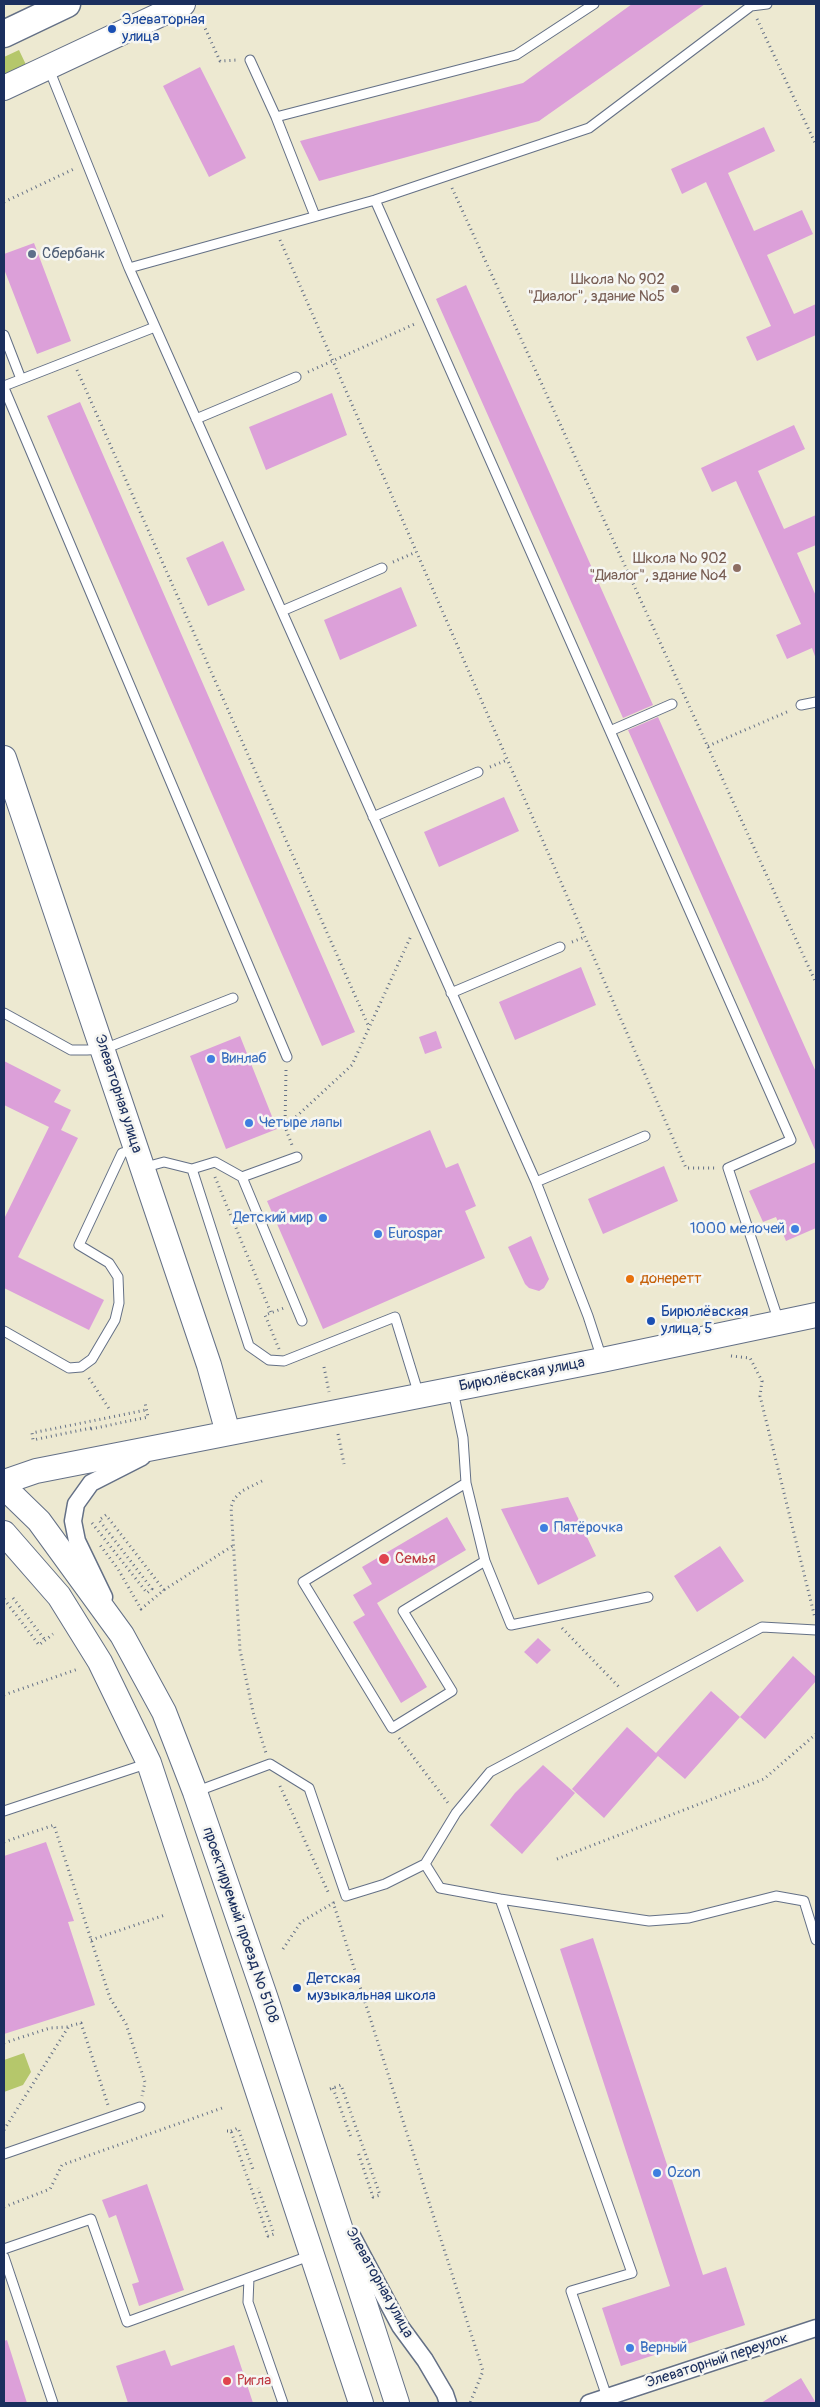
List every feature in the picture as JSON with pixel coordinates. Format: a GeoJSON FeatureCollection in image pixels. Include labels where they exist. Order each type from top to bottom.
{"type":"FeatureCollection","features":[{"type":"Feature","properties":{"kind":"main road"},"geometry":{"type":"LineString","coordinates":[[4,34],[67,4]]}},
{"type":"Feature","properties":{"kind":"main road"},"geometry":{"type":"LineString","coordinates":[[4,88],[49,67],[191,9]]}},
{"type":"Feature","properties":{"kind":"main road","name":"Элеваторная улица"},"geometry":{"type":"LineString","coordinates":[[4,758],[104,1048],[209,1365],[228,1433]]}},
{"type":"Feature","properties":{"kind":"main road","name":"Бирюлёвская улица"},"geometry":{"type":"LineString","coordinates":[[4,1482],[36,1471],[602,1360],[816,1315]]}},
{"type":"Feature","properties":{"kind":"main road","name":"проектируемый проезд № 5108"},"geometry":{"type":"LineString","coordinates":[[4,1487],[40,1521],[122,1635],[164,1712],[195,1792],[397,2403]]}},
{"type":"Feature","properties":{"kind":"main road"},"geometry":{"type":"LineString","coordinates":[[4,1533],[59,1596],[100,1662],[149,1763],[361,2403]]}},
{"type":"Feature","properties":{"kind":"street"},"geometry":{"type":"LineString","coordinates":[[122,1635],[77,1541],[74,1530],[74,1512],[80,1496],[91,1483],[168,1445]]}},
{"type":"Feature","properties":{"kind":"street","name":"Элеваторная улица"},"geometry":{"type":"LineString","coordinates":[[327,2188],[400,2326],[430,2368],[448,2403]]}},
{"type":"Feature","properties":{"kind":"street","name":"Элеваторный переулок"},"geometry":{"type":"LineString","coordinates":[[589,2403],[608,2400],[816,2328]]}},
{"type":"Feature","properties":{"kind":"street"},"geometry":{"type":"LineString","coordinates":[[352,2375],[354,2403]]}},
{"type":"Feature","properties":{"kind":"lane"},"geometry":{"type":"LineString","coordinates":[[276,117],[516,55],[594,4]]}},
{"type":"Feature","properties":{"kind":"lane"},"geometry":{"type":"LineString","coordinates":[[129,268],[375,200],[589,128],[750,5],[766,4]]}},
{"type":"Feature","properties":{"kind":"lane"},"geometry":{"type":"LineString","coordinates":[[250,60],[276,117],[315,216]]}},
{"type":"Feature","properties":{"kind":"lane"},"geometry":{"type":"LineString","coordinates":[[49,67],[129,268],[536,1182],[588,1316],[602,1360]]}},
{"type":"Feature","properties":{"kind":"lane"},"geometry":{"type":"LineString","coordinates":[[375,200],[791,1140],[728,1168],[779,1323]]}},
{"type":"Feature","properties":{"kind":"lane"},"geometry":{"type":"LineString","coordinates":[[155,327],[4,387],[287,1056]]}},
{"type":"Feature","properties":{"kind":"lane"},"geometry":{"type":"LineString","coordinates":[[4,335],[21,379]]}},
{"type":"Feature","properties":{"kind":"lane"},"geometry":{"type":"LineString","coordinates":[[196,419],[296,377]]}},
{"type":"Feature","properties":{"kind":"lane"},"geometry":{"type":"LineString","coordinates":[[282,611],[382,568]]}},
{"type":"Feature","properties":{"kind":"lane"},"geometry":{"type":"LineString","coordinates":[[801,705],[816,702]]}},
{"type":"Feature","properties":{"kind":"lane"},"geometry":{"type":"LineString","coordinates":[[610,731],[672,704]]}},
{"type":"Feature","properties":{"kind":"lane"},"geometry":{"type":"LineString","coordinates":[[373,817],[478,772]]}},
{"type":"Feature","properties":{"kind":"lane"},"geometry":{"type":"LineString","coordinates":[[451,993],[560,947]]}},
{"type":"Feature","properties":{"kind":"lane"},"geometry":{"type":"LineString","coordinates":[[4,1013],[71,1050],[104,1048],[233,998]]}},
{"type":"Feature","properties":{"kind":"lane"},"geometry":{"type":"LineString","coordinates":[[536,1182],[645,1136]]}},
{"type":"Feature","properties":{"kind":"lane"},"geometry":{"type":"LineString","coordinates":[[4,1331],[69,1368],[81,1367],[92,1359],[115,1320],[119,1303],[118,1277],[110,1263],[79,1245],[122,1153],[192,1169],[215,1162],[242,1177],[302,1321]]}},
{"type":"Feature","properties":{"kind":"lane"},"geometry":{"type":"LineString","coordinates":[[242,1177],[297,1157]]}},
{"type":"Feature","properties":{"kind":"lane"},"geometry":{"type":"LineString","coordinates":[[192,1169],[249,1346],[269,1360],[284,1361],[395,1317],[419,1395]]}},
{"type":"Feature","properties":{"kind":"lane"},"geometry":{"type":"LineString","coordinates":[[452,1388],[463,1438],[466,1483],[485,1562],[511,1625],[648,1597]]}},
{"type":"Feature","properties":{"kind":"lane"},"geometry":{"type":"LineString","coordinates":[[466,1483],[303,1582],[392,1728],[452,1691],[403,1611],[485,1562]]}},
{"type":"Feature","properties":{"kind":"lane"},"geometry":{"type":"LineString","coordinates":[[195,1792],[270,1764],[309,1788],[346,1896],[385,1884],[425,1864],[456,1813],[490,1772],[762,1627],[816,1630]]}},
{"type":"Feature","properties":{"kind":"lane"},"geometry":{"type":"LineString","coordinates":[[4,1811],[149,1763]]}},
{"type":"Feature","properties":{"kind":"lane"},"geometry":{"type":"LineString","coordinates":[[425,1864],[440,1888],[500,1899],[649,1921],[689,1918],[776,1896],[804,1901],[816,1940]]}},
{"type":"Feature","properties":{"kind":"lane"},"geometry":{"type":"LineString","coordinates":[[500,1899],[632,2273],[571,2291],[608,2400]]}},
{"type":"Feature","properties":{"kind":"lane"},"geometry":{"type":"LineString","coordinates":[[4,2154],[140,2107]]}},
{"type":"Feature","properties":{"kind":"lane"},"geometry":{"type":"LineString","coordinates":[[4,2249],[91,2219],[127,2322],[313,2255]]}},
{"type":"Feature","properties":{"kind":"lane"},"geometry":{"type":"LineString","coordinates":[[4,2257],[53,2403]]}},
{"type":"Feature","properties":{"kind":"lane"},"geometry":{"type":"LineString","coordinates":[[249,2278],[248,2302],[283,2403]]}},
{"type":"Feature","properties":{"kind":"path"},"geometry":{"type":"LineString","coordinates":[[750,5],[816,145]]}},
{"type":"Feature","properties":{"kind":"path"},"geometry":{"type":"LineString","coordinates":[[191,9],[220,61],[250,60]]}},
{"type":"Feature","properties":{"kind":"path"},"geometry":{"type":"LineString","coordinates":[[4,202],[87,162]]}},
{"type":"Feature","properties":{"kind":"path"},"geometry":{"type":"LineString","coordinates":[[447,176],[816,983]]}},
{"type":"Feature","properties":{"kind":"path"},"geometry":{"type":"LineString","coordinates":[[274,227],[686,1168],[728,1168]]}},
{"type":"Feature","properties":{"kind":"path"},"geometry":{"type":"LineString","coordinates":[[296,377],[427,318]]}},
{"type":"Feature","properties":{"kind":"path"},"geometry":{"type":"LineString","coordinates":[[72,359],[369,1027]]}},
{"type":"Feature","properties":{"kind":"path"},"geometry":{"type":"LineString","coordinates":[[382,568],[416,552]]}},
{"type":"Feature","properties":{"kind":"path"},"geometry":{"type":"LineString","coordinates":[[708,746],[801,705]]}},
{"type":"Feature","properties":{"kind":"path"},"geometry":{"type":"LineString","coordinates":[[478,772],[507,760]]}},
{"type":"Feature","properties":{"kind":"path"},"geometry":{"type":"LineString","coordinates":[[285,1127],[352,1065],[418,919]]}},
{"type":"Feature","properties":{"kind":"path"},"geometry":{"type":"LineString","coordinates":[[287,1056],[285,1127],[297,1157]]}},
{"type":"Feature","properties":{"kind":"path"},"geometry":{"type":"LineString","coordinates":[[209,1164],[271,1313]]}},
{"type":"Feature","properties":{"kind":"path"},"geometry":{"type":"LineString","coordinates":[[284,1361],[265,1316],[295,1303]]}},
{"type":"Feature","properties":{"kind":"path"},"geometry":{"type":"LineString","coordinates":[[727,1356],[750,1358],[762,1381],[760,1396],[816,1623]]}},
{"type":"Feature","properties":{"kind":"path"},"geometry":{"type":"LineString","coordinates":[[324,1366],[330,1395]]}},
{"type":"Feature","properties":{"kind":"path"},"geometry":{"type":"LineString","coordinates":[[81,1367],[110,1410]]}},
{"type":"Feature","properties":{"kind":"path"},"geometry":{"type":"LineString","coordinates":[[144,1403],[146,1410],[148,1417],[33,1440],[32,1433],[146,1410]]}},
{"type":"Feature","properties":{"kind":"path"},"geometry":{"type":"LineString","coordinates":[[338,1434],[344,1464]]}},
{"type":"Feature","properties":{"kind":"path"},"geometry":{"type":"LineString","coordinates":[[262,1481],[242,1491],[234,1498],[231,1507],[240,1650],[253,1712],[270,1764],[333,1903],[483,2371],[470,2403]]}},
{"type":"Feature","properties":{"kind":"path"},"geometry":{"type":"LineString","coordinates":[[91,1522],[147,1593],[152,1589],[99,1520],[106,1515],[164,1590]]}},
{"type":"Feature","properties":{"kind":"path"},"geometry":{"type":"LineString","coordinates":[[96,1540],[118,1569],[141,1608],[164,1590],[234,1545]]}},
{"type":"Feature","properties":{"kind":"path"},"geometry":{"type":"LineString","coordinates":[[13,1598],[45,1640]]}},
{"type":"Feature","properties":{"kind":"path"},"geometry":{"type":"LineString","coordinates":[[4,1599],[39,1644],[53,1634]]}},
{"type":"Feature","properties":{"kind":"path"},"geometry":{"type":"LineString","coordinates":[[552,1617],[630,1698]]}},
{"type":"Feature","properties":{"kind":"path"},"geometry":{"type":"LineString","coordinates":[[4,1695],[78,1670]]}},
{"type":"Feature","properties":{"kind":"path"},"geometry":{"type":"LineString","coordinates":[[392,1728],[456,1813]]}},
{"type":"Feature","properties":{"kind":"path"},"geometry":{"type":"LineString","coordinates":[[558,1859],[764,1779],[816,1734]]}},
{"type":"Feature","properties":{"kind":"path"},"geometry":{"type":"LineString","coordinates":[[4,1842],[54,1825],[110,1998],[126,2024],[145,2082],[140,2107]]}},
{"type":"Feature","properties":{"kind":"path"},"geometry":{"type":"LineString","coordinates":[[283,1949],[301,1922],[346,1896]]}},
{"type":"Feature","properties":{"kind":"path"},"geometry":{"type":"LineString","coordinates":[[91,1940],[165,1916]]}},
{"type":"Feature","properties":{"kind":"path"},"geometry":{"type":"LineString","coordinates":[[4,2043],[50,2028],[81,2023],[112,2117]]}},
{"type":"Feature","properties":{"kind":"path"},"geometry":{"type":"LineString","coordinates":[[4,2130],[69,2026]]}},
{"type":"Feature","properties":{"kind":"path"},"geometry":{"type":"LineString","coordinates":[[351,2138],[332,2088],[341,2085],[380,2195],[373,2197],[358,2152]]}},
{"type":"Feature","properties":{"kind":"path"},"geometry":{"type":"LineString","coordinates":[[4,2207],[50,2189],[62,2164],[225,2108]]}},
{"type":"Feature","properties":{"kind":"path"},"geometry":{"type":"LineString","coordinates":[[254,2172],[238,2128],[229,2131],[268,2236],[274,2234],[258,2188]]}},
{"type":"Feature","properties":{"kind":"green space"},"geometry":{"type":"Polygon","coordinates":[[[19,50],[28,69],[4,80],[4,57],[19,50]]]}},
{"type":"Feature","properties":{"kind":"green space"},"geometry":{"type":"Polygon","coordinates":[[[24,2053],[31,2072],[23,2085],[4,2092],[4,2060],[24,2053]]]}},
{"type":"Feature","properties":{"kind":"building"},"geometry":{"type":"Polygon","coordinates":[[[632,4],[705,4],[539,121],[319,181],[300,141],[523,83],[632,4]]]}},
{"type":"Feature","properties":{"kind":"building"},"geometry":{"type":"Polygon","coordinates":[[[200,67],[246,158],[209,177],[163,86],[200,67]]]}},
{"type":"Feature","properties":{"kind":"building"},"geometry":{"type":"Polygon","coordinates":[[[764,127],[775,151],[728,173],[754,231],[802,210],[813,234],[767,255],[794,314],[816,304],[816,335],[757,361],[746,337],[771,326],[706,182],[682,194],[671,169],[764,127]]]}},
{"type":"Feature","properties":{"kind":"building"},"geometry":{"type":"Polygon","coordinates":[[[34,243],[71,341],[37,354],[4,269],[4,254],[34,243]]]}},
{"type":"Feature","properties":{"kind":"building"},"geometry":{"type":"Polygon","coordinates":[[[466,285],[653,705],[623,718],[436,299],[466,285]]]}},
{"type":"Feature","properties":{"kind":"building"},"geometry":{"type":"Polygon","coordinates":[[[332,393],[347,435],[266,470],[249,427],[332,393]]]}},
{"type":"Feature","properties":{"kind":"building"},"geometry":{"type":"Polygon","coordinates":[[[80,402],[355,1032],[322,1046],[47,416],[80,402]]]}},
{"type":"Feature","properties":{"kind":"building"},"geometry":{"type":"Polygon","coordinates":[[[794,425],[805,449],[758,471],[784,529],[816,515],[816,545],[797,553],[816,596],[816,659],[812,648],[787,659],[776,635],[801,624],[736,481],[712,492],[701,468],[794,425]]]}},
{"type":"Feature","properties":{"kind":"building"},"geometry":{"type":"Polygon","coordinates":[[[223,541],[245,590],[208,606],[186,558],[223,541]]]}},
{"type":"Feature","properties":{"kind":"building"},"geometry":{"type":"Polygon","coordinates":[[[401,587],[417,626],[340,660],[324,620],[401,587]]]}},
{"type":"Feature","properties":{"kind":"building"},"geometry":{"type":"Polygon","coordinates":[[[658,717],[816,1072],[816,1152],[628,730],[658,717]]]}},
{"type":"Feature","properties":{"kind":"building"},"geometry":{"type":"Polygon","coordinates":[[[504,797],[519,831],[439,867],[424,832],[504,797]]]}},
{"type":"Feature","properties":{"kind":"building"},"geometry":{"type":"Polygon","coordinates":[[[581,967],[596,1005],[515,1040],[499,1002],[581,967]]]}},
{"type":"Feature","properties":{"kind":"building"},"geometry":{"type":"Polygon","coordinates":[[[436,1031],[442,1048],[425,1054],[419,1037],[436,1031]]]}},
{"type":"Feature","properties":{"kind":"building"},"geometry":{"type":"Polygon","coordinates":[[[240,1036],[277,1129],[226,1149],[190,1056],[240,1036]]]}},
{"type":"Feature","properties":{"kind":"building"},"geometry":{"type":"Polygon","coordinates":[[[4,1061],[61,1090],[54,1102],[71,1110],[61,1130],[78,1138],[18,1257],[104,1300],[89,1330],[4,1288],[4,1219],[49,1127],[4,1105],[4,1061]]]}},
{"type":"Feature","properties":{"kind":"building","name":"Eurospar"},"geometry":{"type":"Polygon","coordinates":[[[430,1130],[446,1168],[458,1163],[476,1206],[465,1211],[485,1258],[323,1329],[267,1201],[430,1130]]]}},
{"type":"Feature","properties":{"kind":"building"},"geometry":{"type":"Polygon","coordinates":[[[816,1162],[816,1228],[786,1241],[776,1217],[763,1222],[749,1191],[816,1162]]]}},
{"type":"Feature","properties":{"kind":"building"},"geometry":{"type":"Polygon","coordinates":[[[664,1166],[678,1201],[603,1234],[588,1199],[664,1166]]]}},
{"type":"Feature","properties":{"kind":"building"},"geometry":{"type":"Polygon","coordinates":[[[531,1236],[549,1279],[544,1288],[539,1291],[529,1288],[525,1284],[508,1247],[531,1236]]]}},
{"type":"Feature","properties":{"kind":"building"},"geometry":{"type":"Polygon","coordinates":[[[568,1497],[596,1556],[538,1585],[501,1509],[568,1497]]]}},
{"type":"Feature","properties":{"kind":"building"},"geometry":{"type":"Polygon","coordinates":[[[447,1517],[466,1550],[377,1603],[427,1687],[401,1703],[353,1622],[365,1615],[353,1595],[372,1584],[362,1567],[447,1517]]]}},
{"type":"Feature","properties":{"kind":"building"},"geometry":{"type":"Polygon","coordinates":[[[720,1546],[744,1581],[697,1612],[674,1576],[720,1546]]]}},
{"type":"Feature","properties":{"kind":"building"},"geometry":{"type":"Polygon","coordinates":[[[538,1638],[551,1650],[537,1664],[524,1652],[538,1638]]]}},
{"type":"Feature","properties":{"kind":"building"},"geometry":{"type":"Polygon","coordinates":[[[793,1656],[816,1677],[816,1681],[765,1739],[740,1717],[793,1656]]]}},
{"type":"Feature","properties":{"kind":"building"},"geometry":{"type":"Polygon","coordinates":[[[711,1691],[740,1717],[685,1779],[658,1756],[604,1818],[572,1789],[627,1727],[656,1753],[711,1691]]]}},
{"type":"Feature","properties":{"kind":"building"},"geometry":{"type":"Polygon","coordinates":[[[543,1765],[575,1793],[522,1854],[490,1825],[515,1793],[543,1765]]]}},
{"type":"Feature","properties":{"kind":"building"},"geometry":{"type":"Polygon","coordinates":[[[46,1842],[74,1921],[68,1922],[95,2005],[4,2034],[4,1856],[46,1842]]]}},
{"type":"Feature","properties":{"kind":"building"},"geometry":{"type":"Polygon","coordinates":[[[593,1938],[703,2275],[726,2267],[745,2325],[621,2366],[602,2308],[670,2286],[560,1949],[593,1938]]]}},
{"type":"Feature","properties":{"kind":"building"},"geometry":{"type":"Polygon","coordinates":[[[147,2184],[184,2290],[139,2306],[132,2284],[139,2282],[116,2215],[109,2218],[102,2200],[147,2184]]]}},
{"type":"Feature","properties":{"kind":"building"},"geometry":{"type":"Polygon","coordinates":[[[7,2340],[27,2403],[4,2403],[4,2341],[7,2340]]]}},
{"type":"Feature","properties":{"kind":"building"},"geometry":{"type":"Polygon","coordinates":[[[234,2345],[253,2403],[128,2403],[116,2366],[165,2350],[171,2366],[234,2345]]]}},
{"type":"Feature","properties":{"kind":"building"},"geometry":{"type":"Polygon","coordinates":[[[801,2378],[816,2403],[761,2403],[801,2378]]]}},
{"type":"Feature","properties":{"kind":"place","name":"Элеваторная улица"},"geometry":{"type":"Point","coordinates":[112,29]}},
{"type":"Feature","properties":{"kind":"place","name":"Сбербанк"},"geometry":{"type":"Point","coordinates":[32,254]}},
{"type":"Feature","properties":{"kind":"place","name":"Школа № 902 \"Диалог\", здание №5"},"geometry":{"type":"Point","coordinates":[675,289]}},
{"type":"Feature","properties":{"kind":"place","name":"Школа № 902 \"Диалог\", здание №4"},"geometry":{"type":"Point","coordinates":[737,568]}},
{"type":"Feature","properties":{"kind":"place","name":"Винлаб"},"geometry":{"type":"Point","coordinates":[211,1059]}},
{"type":"Feature","properties":{"kind":"place","name":"Четыре лапы"},"geometry":{"type":"Point","coordinates":[249,1123]}},
{"type":"Feature","properties":{"kind":"place","name":"Детский мир"},"geometry":{"type":"Point","coordinates":[323,1218]}},
{"type":"Feature","properties":{"kind":"place","name":"1000 мелочей"},"geometry":{"type":"Point","coordinates":[795,1229]}},
{"type":"Feature","properties":{"kind":"place","name":"Eurospar"},"geometry":{"type":"Point","coordinates":[378,1234]}},
{"type":"Feature","properties":{"kind":"place","name":"донеретт"},"geometry":{"type":"Point","coordinates":[630,1279]}},
{"type":"Feature","properties":{"kind":"place","name":"Бирюлёвская улица, 5"},"geometry":{"type":"Point","coordinates":[651,1321]}},
{"type":"Feature","properties":{"kind":"place","name":"Пятёрочка"},"geometry":{"type":"Point","coordinates":[544,1528]}},
{"type":"Feature","properties":{"kind":"place","name":"Семья"},"geometry":{"type":"Point","coordinates":[384,1559]}},
{"type":"Feature","properties":{"kind":"place","name":"Детская музыкальная школа"},"geometry":{"type":"Point","coordinates":[297,1988]}},
{"type":"Feature","properties":{"kind":"place","name":"Ozon"},"geometry":{"type":"Point","coordinates":[657,2173]}},
{"type":"Feature","properties":{"kind":"place","name":"Верный"},"geometry":{"type":"Point","coordinates":[630,2348]}},
{"type":"Feature","properties":{"kind":"place","name":"Ригла"},"geometry":{"type":"Point","coordinates":[227,2381]}}]}
